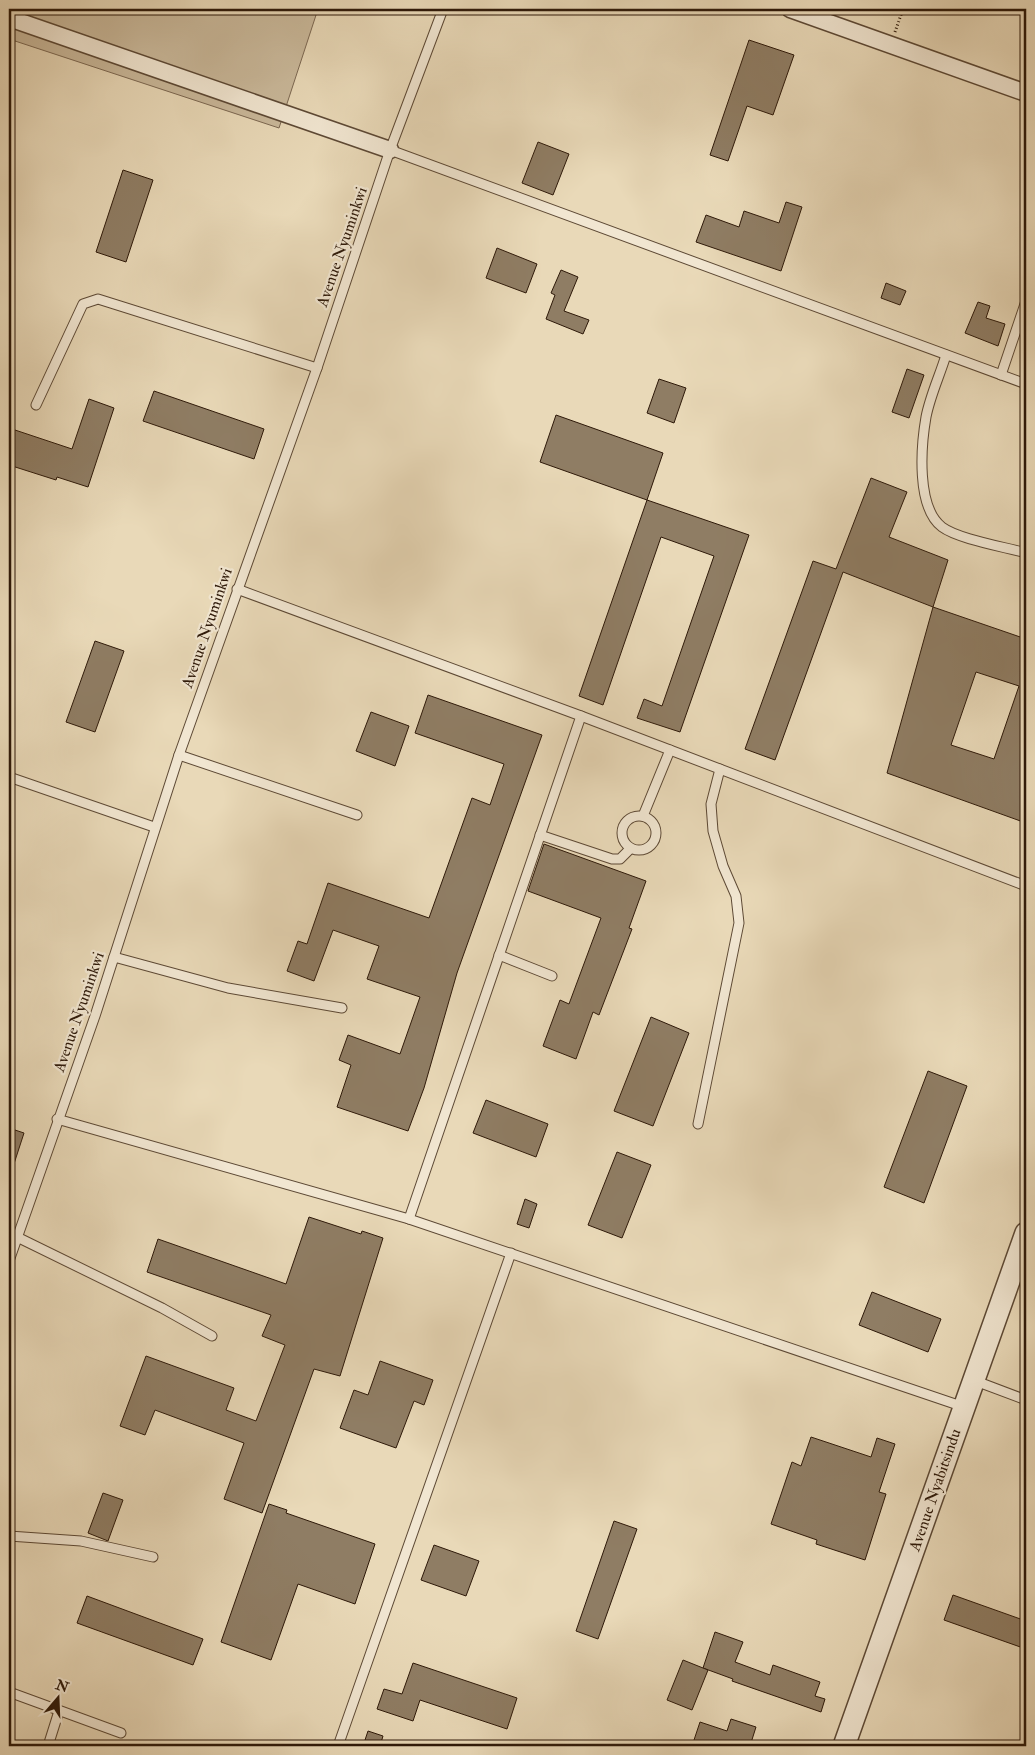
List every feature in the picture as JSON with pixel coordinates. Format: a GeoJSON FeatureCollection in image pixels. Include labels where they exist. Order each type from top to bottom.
{"type":"FeatureCollection","features":[{"type":"Feature","properties":{"kind":"street"},"geometry":{"type":"LineString","coordinates":[[790,9],[1026,93]]}},
{"type":"Feature","properties":{"kind":"street"},"geometry":{"type":"LineString","coordinates":[[9,18],[390,150]]}},
{"type":"Feature","properties":{"kind":"street","name":"Avenue Nyabitsindu"},"geometry":{"type":"LineString","coordinates":[[844,1746],[1026,1233]]}},
{"type":"Feature","properties":{"kind":"lane","name":"Avenue Nyuminkwi"},"geometry":{"type":"LineString","coordinates":[[9,1261],[114,957],[178,755],[317,368],[390,150],[443,9]]}},
{"type":"Feature","properties":{"kind":"lane"},"geometry":{"type":"LineString","coordinates":[[390,150],[1026,384]]}},
{"type":"Feature","properties":{"kind":"lane"},"geometry":{"type":"LineString","coordinates":[[36,405],[83,304],[90,300],[98,299],[317,368]]}},
{"type":"Feature","properties":{"kind":"lane"},"geometry":{"type":"LineString","coordinates":[[1001,375],[1026,301]]}},
{"type":"Feature","properties":{"kind":"lane"},"geometry":{"type":"LineString","coordinates":[[946,354],[926,415],[922,452],[924,489],[932,516],[943,528],[964,536],[1026,553]]}},
{"type":"Feature","properties":{"kind":"lane"},"geometry":{"type":"LineString","coordinates":[[237,589],[581,716],[1026,886]]}},
{"type":"Feature","properties":{"kind":"lane"},"geometry":{"type":"LineString","coordinates":[[409,1219],[581,716]]}},
{"type":"Feature","properties":{"kind":"lane"},"geometry":{"type":"LineString","coordinates":[[644,816],[670,750]]}},
{"type":"Feature","properties":{"kind":"lane"},"geometry":{"type":"LineString","coordinates":[[178,755],[357,815]]}},
{"type":"Feature","properties":{"kind":"lane"},"geometry":{"type":"LineString","coordinates":[[698,1124],[739,923],[736,896],[723,866],[713,831],[711,804],[720,769]]}},
{"type":"Feature","properties":{"kind":"lane"},"geometry":{"type":"LineString","coordinates":[[9,777],[154,827]]}},
{"type":"Feature","properties":{"kind":"lane"},"geometry":{"type":"LineString","coordinates":[[644,816],[652,821],[657,830],[656,840],[650,848],[640,851],[630,849],[624,842],[622,832],[625,822],[634,817],[644,816]]}},
{"type":"Feature","properties":{"kind":"lane"},"geometry":{"type":"LineString","coordinates":[[540,835],[612,859],[620,859],[630,849]]}},
{"type":"Feature","properties":{"kind":"lane"},"geometry":{"type":"LineString","coordinates":[[499,955],[552,976]]}},
{"type":"Feature","properties":{"kind":"lane"},"geometry":{"type":"LineString","coordinates":[[114,957],[228,988],[342,1008]]}},
{"type":"Feature","properties":{"kind":"lane"},"geometry":{"type":"LineString","coordinates":[[57,1119],[409,1219],[964,1407]]}},
{"type":"Feature","properties":{"kind":"lane"},"geometry":{"type":"LineString","coordinates":[[17,1237],[162,1308],[212,1336]]}},
{"type":"Feature","properties":{"kind":"lane"},"geometry":{"type":"LineString","coordinates":[[338,1746],[510,1253]]}},
{"type":"Feature","properties":{"kind":"lane"},"geometry":{"type":"LineString","coordinates":[[973,1380],[1026,1400]]}},
{"type":"Feature","properties":{"kind":"lane"},"geometry":{"type":"LineString","coordinates":[[9,1536],[81,1541],[152,1556]]}},
{"type":"Feature","properties":{"kind":"lane"},"geometry":{"type":"LineString","coordinates":[[9,1692],[121,1733]]}},
{"type":"Feature","properties":{"kind":"lane"},"geometry":{"type":"LineString","coordinates":[[48,1746],[59,1711]]}},
{"type":"Feature","properties":{"kind":"path"},"geometry":{"type":"LineString","coordinates":[[891,45],[903,9]]}},
{"type":"Feature","properties":{"kind":"shaded area"},"geometry":{"type":"Polygon","coordinates":[[[9,9],[318,9],[279,128],[9,39],[9,9]]]}},
{"type":"Feature","properties":{"kind":"building"},"geometry":{"type":"Polygon","coordinates":[[[749,40],[794,55],[773,115],[747,106],[728,161],[710,155],[749,40]]]}},
{"type":"Feature","properties":{"kind":"building"},"geometry":{"type":"Polygon","coordinates":[[[538,142],[569,154],[553,195],[522,183],[538,142]]]}},
{"type":"Feature","properties":{"kind":"building"},"geometry":{"type":"Polygon","coordinates":[[[123,170],[153,180],[126,262],[96,252],[123,170]]]}},
{"type":"Feature","properties":{"kind":"building"},"geometry":{"type":"Polygon","coordinates":[[[786,202],[802,207],[781,271],[696,242],[706,215],[739,227],[744,211],[779,223],[786,202]]]}},
{"type":"Feature","properties":{"kind":"building"},"geometry":{"type":"Polygon","coordinates":[[[497,248],[537,264],[526,293],[486,278],[497,248]]]}},
{"type":"Feature","properties":{"kind":"building"},"geometry":{"type":"Polygon","coordinates":[[[561,270],[578,277],[564,311],[589,320],[583,334],[546,319],[555,295],[551,293],[561,270]]]}},
{"type":"Feature","properties":{"kind":"building"},"geometry":{"type":"Polygon","coordinates":[[[886,283],[906,291],[900,305],[881,298],[886,283]]]}},
{"type":"Feature","properties":{"kind":"building"},"geometry":{"type":"Polygon","coordinates":[[[978,302],[990,306],[986,318],[1005,324],[998,346],[965,333],[978,302]]]}},
{"type":"Feature","properties":{"kind":"building"},"geometry":{"type":"Polygon","coordinates":[[[907,369],[924,375],[909,418],[892,412],[907,369]]]}},
{"type":"Feature","properties":{"kind":"building"},"geometry":{"type":"Polygon","coordinates":[[[659,379],[686,388],[674,423],[647,413],[659,379]]]}},
{"type":"Feature","properties":{"kind":"building"},"geometry":{"type":"Polygon","coordinates":[[[154,391],[264,429],[254,459],[143,421],[154,391]]]}},
{"type":"Feature","properties":{"kind":"building"},"geometry":{"type":"Polygon","coordinates":[[[89,399],[114,408],[88,487],[57,477],[56,480],[9,465],[9,428],[72,449],[89,399]]]}},
{"type":"Feature","properties":{"kind":"building"},"geometry":{"type":"Polygon","coordinates":[[[556,415],[663,453],[647,500],[540,462],[556,415]]]}},
{"type":"Feature","properties":{"kind":"building"},"geometry":{"type":"Polygon","coordinates":[[[871,478],[907,492],[889,537],[948,560],[933,607],[843,572],[775,760],[745,749],[813,561],[836,569],[871,478]]]}},
{"type":"Feature","properties":{"kind":"building"},"geometry":{"type":"Polygon","coordinates":[[[647,500],[749,535],[680,732],[637,718],[644,699],[662,706],[714,556],[661,537],[603,705],[579,696],[647,500]]]}},
{"type":"Feature","properties":{"kind":"building"},"geometry":{"type":"Polygon","coordinates":[[[933,607],[1026,639],[1026,823],[887,773],[933,607]],[[976,672],[951,745],[994,759],[1019,686],[976,672]]]}},
{"type":"Feature","properties":{"kind":"building"},"geometry":{"type":"Polygon","coordinates":[[[95,641],[124,651],[95,732],[66,722],[95,641]]]}},
{"type":"Feature","properties":{"kind":"building"},"geometry":{"type":"Polygon","coordinates":[[[428,695],[542,735],[457,973],[424,1088],[408,1131],[337,1107],[351,1065],[339,1060],[348,1035],[400,1054],[420,997],[367,979],[379,946],[333,930],[314,981],[287,971],[298,941],[307,944],[328,883],[429,918],[472,798],[490,805],[504,764],[415,733],[428,695]]]}},
{"type":"Feature","properties":{"kind":"building"},"geometry":{"type":"Polygon","coordinates":[[[371,712],[409,726],[395,766],[356,751],[371,712]]]}},
{"type":"Feature","properties":{"kind":"building"},"geometry":{"type":"Polygon","coordinates":[[[544,844],[646,881],[629,928],[632,929],[599,1015],[593,1012],[576,1059],[543,1046],[560,1000],[569,1004],[601,918],[528,891],[544,844]]]}},
{"type":"Feature","properties":{"kind":"building"},"geometry":{"type":"Polygon","coordinates":[[[651,1017],[689,1033],[653,1126],[614,1111],[651,1017]]]}},
{"type":"Feature","properties":{"kind":"building"},"geometry":{"type":"Polygon","coordinates":[[[928,1071],[967,1086],[924,1203],[884,1187],[928,1071]]]}},
{"type":"Feature","properties":{"kind":"building"},"geometry":{"type":"Polygon","coordinates":[[[486,1100],[548,1124],[536,1157],[473,1133],[486,1100]]]}},
{"type":"Feature","properties":{"kind":"building"},"geometry":{"type":"Polygon","coordinates":[[[9,1128],[24,1133],[11,1173],[9,1172],[9,1128]]]}},
{"type":"Feature","properties":{"kind":"building"},"geometry":{"type":"Polygon","coordinates":[[[617,1152],[651,1165],[622,1238],[588,1225],[617,1152]]]}},
{"type":"Feature","properties":{"kind":"building"},"geometry":{"type":"Polygon","coordinates":[[[525,1199],[537,1204],[529,1228],[517,1224],[525,1199]]]}},
{"type":"Feature","properties":{"kind":"building"},"geometry":{"type":"Polygon","coordinates":[[[309,1217],[361,1234],[362,1231],[383,1238],[340,1376],[314,1369],[262,1513],[224,1499],[244,1443],[155,1410],[145,1435],[120,1426],[146,1356],[234,1388],[226,1410],[256,1421],[285,1345],[262,1336],[271,1315],[147,1272],[158,1239],[286,1284],[309,1217]]]}},
{"type":"Feature","properties":{"kind":"building"},"geometry":{"type":"Polygon","coordinates":[[[872,1292],[941,1319],[928,1352],[859,1325],[872,1292]]]}},
{"type":"Feature","properties":{"kind":"building"},"geometry":{"type":"Polygon","coordinates":[[[380,1361],[433,1380],[424,1405],[414,1401],[396,1448],[340,1428],[354,1390],[368,1395],[380,1361]]]}},
{"type":"Feature","properties":{"kind":"building"},"geometry":{"type":"Polygon","coordinates":[[[811,1437],[871,1457],[877,1438],[895,1444],[879,1492],[886,1494],[865,1560],[816,1544],[817,1540],[771,1524],[792,1462],[801,1466],[811,1437]]]}},
{"type":"Feature","properties":{"kind":"building"},"geometry":{"type":"Polygon","coordinates":[[[103,1493],[123,1500],[108,1541],[88,1533],[103,1493]]]}},
{"type":"Feature","properties":{"kind":"building"},"geometry":{"type":"Polygon","coordinates":[[[269,1504],[287,1510],[286,1513],[375,1544],[355,1604],[298,1584],[271,1660],[221,1642],[269,1504]]]}},
{"type":"Feature","properties":{"kind":"building"},"geometry":{"type":"Polygon","coordinates":[[[614,1521],[637,1529],[598,1639],[576,1631],[614,1521]]]}},
{"type":"Feature","properties":{"kind":"building"},"geometry":{"type":"Polygon","coordinates":[[[434,1545],[479,1561],[466,1596],[421,1580],[434,1545]]]}},
{"type":"Feature","properties":{"kind":"building"},"geometry":{"type":"Polygon","coordinates":[[[953,1595],[1026,1621],[1026,1649],[944,1620],[953,1595]]]}},
{"type":"Feature","properties":{"kind":"building"},"geometry":{"type":"Polygon","coordinates":[[[87,1596],[203,1639],[193,1665],[77,1623],[87,1596]]]}},
{"type":"Feature","properties":{"kind":"building"},"geometry":{"type":"Polygon","coordinates":[[[715,1632],[743,1642],[735,1662],[770,1675],[773,1665],[820,1682],[815,1696],[825,1699],[821,1712],[732,1681],[733,1679],[703,1668],[715,1632]]]}},
{"type":"Feature","properties":{"kind":"building"},"geometry":{"type":"Polygon","coordinates":[[[683,1660],[708,1670],[692,1710],[667,1700],[683,1660]]]}},
{"type":"Feature","properties":{"kind":"building"},"geometry":{"type":"Polygon","coordinates":[[[413,1663],[517,1698],[507,1729],[420,1700],[413,1721],[377,1709],[384,1689],[402,1694],[413,1663]]]}},
{"type":"Feature","properties":{"kind":"building"},"geometry":{"type":"Polygon","coordinates":[[[731,1719],[756,1727],[750,1746],[692,1746],[700,1722],[727,1731],[731,1719]]]}},
{"type":"Feature","properties":{"kind":"building"},"geometry":{"type":"Polygon","coordinates":[[[368,1731],[383,1736],[380,1746],[363,1746],[368,1731]]]}}]}
